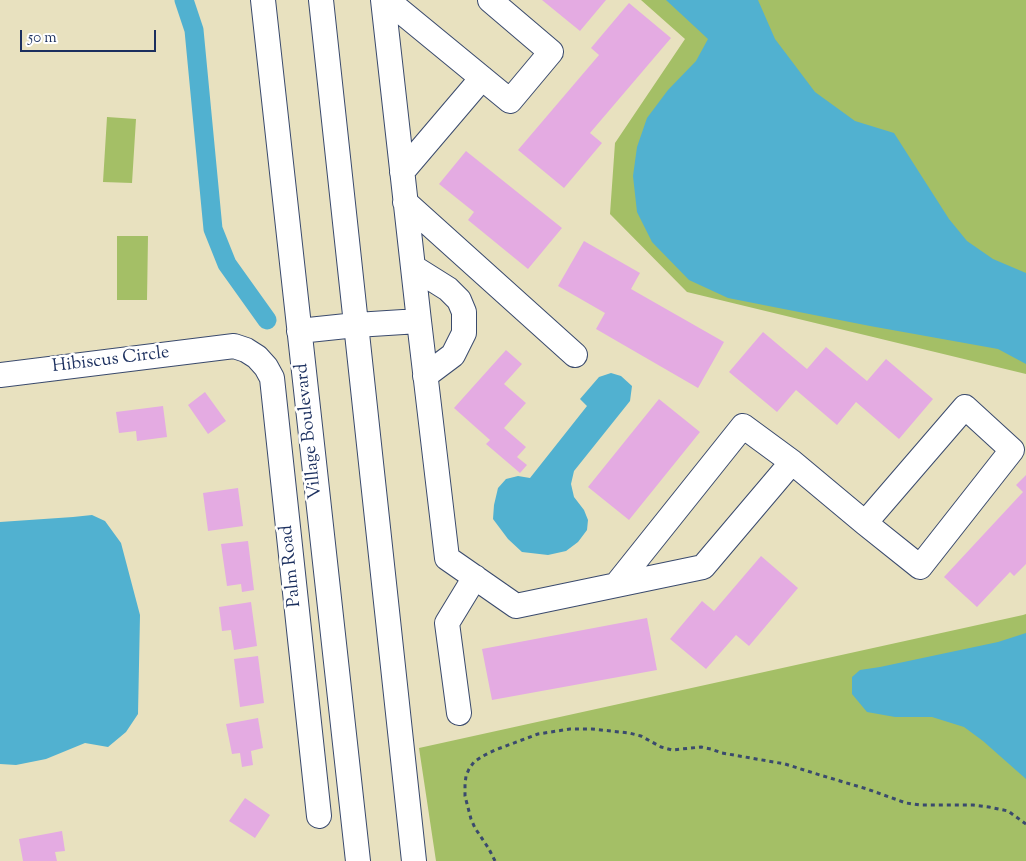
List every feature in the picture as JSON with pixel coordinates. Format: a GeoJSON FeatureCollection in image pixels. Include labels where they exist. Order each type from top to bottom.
{"type":"FeatureCollection","features":[{"type":"Feature","properties":{"kind":"street","name":"Village Boulevard"},"geometry":{"type":"LineString","coordinates":[[262,0],[358,861]]}},
{"type":"Feature","properties":{"kind":"street"},"geometry":{"type":"LineString","coordinates":[[321,0],[414,861]]}},
{"type":"Feature","properties":{"kind":"street"},"geometry":{"type":"LineString","coordinates":[[383,0],[447,558],[516,606],[703,567],[792,462]]}},
{"type":"Feature","properties":{"kind":"street"},"geometry":{"type":"LineString","coordinates":[[387,0],[510,101],[551,52],[490,0]]}},
{"type":"Feature","properties":{"kind":"street"},"geometry":{"type":"LineString","coordinates":[[402,172],[482,78]]}},
{"type":"Feature","properties":{"kind":"street"},"geometry":{"type":"LineString","coordinates":[[405,202],[574,355]]}},
{"type":"Feature","properties":{"kind":"street"},"geometry":{"type":"LineString","coordinates":[[413,267],[448,289],[460,300],[464,312],[464,333],[453,355],[425,376]]}},
{"type":"Feature","properties":{"kind":"street"},"geometry":{"type":"LineString","coordinates":[[299,331],[419,320]]}},
{"type":"Feature","properties":{"kind":"street","name":"Palm Road"},"geometry":{"type":"LineString","coordinates":[[223,347],[234,346],[246,350],[257,357],[266,367],[272,378],[319,816]]}},
{"type":"Feature","properties":{"kind":"street","name":"Hibiscus Circle"},"geometry":{"type":"LineString","coordinates":[[0,375],[223,347]]}},
{"type":"Feature","properties":{"kind":"street"},"geometry":{"type":"LineString","coordinates":[[616,585],[743,426],[792,462],[865,523],[920,567],[1012,450],[965,407],[865,523]]}},
{"type":"Feature","properties":{"kind":"street"},"geometry":{"type":"LineString","coordinates":[[459,713],[447,623],[474,577]]}},
{"type":"Feature","properties":{"kind":"path"},"geometry":{"type":"LineString","coordinates":[[495,861],[471,819],[464,784],[469,769],[474,762],[495,750],[538,734],[570,729],[629,732],[672,750],[701,747],[734,756],[785,764],[906,803],[989,807],[1008,811],[1026,824]]}},
{"type":"Feature","properties":{"kind":"green space"},"geometry":{"type":"Polygon","coordinates":[[[641,0],[1026,0],[1026,374],[687,292],[610,214],[615,143],[685,39],[641,0]]]}},
{"type":"Feature","properties":{"kind":"green space"},"geometry":{"type":"Polygon","coordinates":[[[107,117],[136,119],[132,183],[103,182],[107,117]]]}},
{"type":"Feature","properties":{"kind":"green space"},"geometry":{"type":"Polygon","coordinates":[[[117,236],[148,236],[147,300],[117,300],[117,236]]]}},
{"type":"Feature","properties":{"kind":"green space"},"geometry":{"type":"Polygon","coordinates":[[[1026,614],[1026,861],[436,861],[419,748],[1026,614]]]}},
{"type":"Feature","properties":{"kind":"water"},"geometry":{"type":"Polygon","coordinates":[[[666,0],[758,0],[775,39],[815,92],[855,121],[894,133],[949,219],[967,241],[993,259],[1026,273],[1026,364],[998,349],[728,298],[689,280],[652,242],[637,212],[633,176],[637,147],[647,118],[668,90],[696,61],[708,39],[666,0]]]}},
{"type":"Feature","properties":{"kind":"water"},"geometry":{"type":"Polygon","coordinates":[[[611,373],[621,376],[632,386],[630,401],[574,471],[571,484],[574,497],[584,510],[588,520],[587,530],[578,542],[566,551],[548,555],[522,552],[508,539],[493,519],[498,488],[506,479],[518,476],[530,478],[587,406],[580,399],[599,377],[611,373]]]}},
{"type":"Feature","properties":{"kind":"water"},"geometry":{"type":"Polygon","coordinates":[[[92,515],[105,521],[121,543],[140,615],[138,714],[126,732],[108,747],[85,743],[46,759],[16,765],[0,764],[0,522],[92,515]]]}},
{"type":"Feature","properties":{"kind":"water"},"geometry":{"type":"Polygon","coordinates":[[[1026,633],[1026,779],[964,727],[932,717],[895,717],[867,712],[852,694],[852,677],[860,670],[998,642],[1026,633]]]}},
{"type":"Feature","properties":{"kind":"building"},"geometry":{"type":"Polygon","coordinates":[[[542,0],[606,0],[580,31],[542,0]]]}},
{"type":"Feature","properties":{"kind":"building"},"geometry":{"type":"Polygon","coordinates":[[[629,3],[671,38],[590,133],[602,143],[564,188],[518,150],[599,55],[591,48],[629,3]]]}},
{"type":"Feature","properties":{"kind":"building"},"geometry":{"type":"Polygon","coordinates":[[[466,151],[562,228],[528,269],[468,220],[474,212],[439,184],[466,151]]]}},
{"type":"Feature","properties":{"kind":"building"},"geometry":{"type":"Polygon","coordinates":[[[584,241],[640,273],[631,289],[724,342],[698,388],[596,329],[605,313],[558,286],[584,241]]]}},
{"type":"Feature","properties":{"kind":"building"},"geometry":{"type":"Polygon","coordinates":[[[763,332],[807,369],[826,347],[867,381],[886,359],[933,399],[899,439],[856,402],[837,425],[796,390],[777,412],[729,372],[763,332]]]}},
{"type":"Feature","properties":{"kind":"building"},"geometry":{"type":"Polygon","coordinates":[[[506,350],[522,364],[504,384],[526,403],[504,428],[526,447],[517,457],[527,465],[520,473],[486,444],[490,440],[454,408],[506,350]]]}},
{"type":"Feature","properties":{"kind":"building"},"geometry":{"type":"Polygon","coordinates":[[[205,392],[226,421],[208,434],[188,405],[205,392]]]}},
{"type":"Feature","properties":{"kind":"building"},"geometry":{"type":"Polygon","coordinates":[[[659,399],[700,432],[629,520],[588,487],[659,399]]]}},
{"type":"Feature","properties":{"kind":"building"},"geometry":{"type":"Polygon","coordinates":[[[163,406],[167,437],[137,441],[136,431],[119,433],[116,412],[163,406]]]}},
{"type":"Feature","properties":{"kind":"building"},"geometry":{"type":"Polygon","coordinates":[[[1026,475],[1026,564],[1014,576],[1010,572],[977,607],[944,577],[1023,492],[1016,485],[1026,475]]]}},
{"type":"Feature","properties":{"kind":"building"},"geometry":{"type":"Polygon","coordinates":[[[238,488],[243,526],[208,531],[203,493],[238,488]]]}},
{"type":"Feature","properties":{"kind":"building"},"geometry":{"type":"Polygon","coordinates":[[[248,541],[254,590],[242,592],[241,584],[227,586],[221,544],[248,541]]]}},
{"type":"Feature","properties":{"kind":"building"},"geometry":{"type":"Polygon","coordinates":[[[761,556],[798,588],[749,646],[736,635],[706,669],[670,639],[702,601],[714,611],[761,556]]]}},
{"type":"Feature","properties":{"kind":"building"},"geometry":{"type":"Polygon","coordinates":[[[251,602],[257,646],[234,650],[231,630],[222,631],[219,607],[251,602]]]}},
{"type":"Feature","properties":{"kind":"building"},"geometry":{"type":"Polygon","coordinates":[[[647,618],[657,670],[492,700],[482,649],[647,618]]]}},
{"type":"Feature","properties":{"kind":"building"},"geometry":{"type":"Polygon","coordinates":[[[258,656],[264,703],[240,707],[234,659],[258,656]]]}},
{"type":"Feature","properties":{"kind":"building"},"geometry":{"type":"Polygon","coordinates":[[[258,718],[263,748],[251,751],[253,765],[242,767],[240,753],[232,754],[226,724],[258,718]]]}},
{"type":"Feature","properties":{"kind":"building"},"geometry":{"type":"Polygon","coordinates":[[[245,798],[270,815],[255,838],[229,821],[245,798]]]}},
{"type":"Feature","properties":{"kind":"building"},"geometry":{"type":"Polygon","coordinates":[[[62,831],[65,851],[55,852],[57,861],[23,861],[19,839],[62,831]]]}},
{"type":"Feature","properties":{"kind":"waterway"},"geometry":{"type":"LineString","coordinates":[[184,0],[194,30],[213,229],[227,264],[267,320]]}}]}
